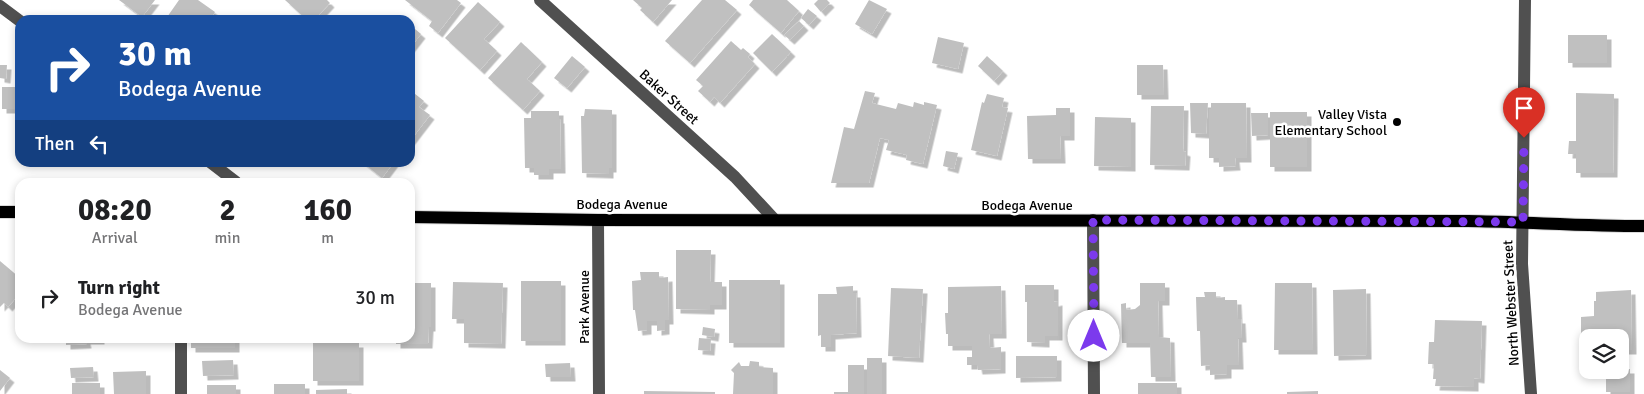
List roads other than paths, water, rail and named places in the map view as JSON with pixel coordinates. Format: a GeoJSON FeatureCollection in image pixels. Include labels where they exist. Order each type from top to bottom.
{"type":"FeatureCollection","features":[{"type":"Feature","properties":{"kind":"main road"},"geometry":{"type":"LineString","coordinates":[[0,212],[15,212]]}},
{"type":"Feature","properties":{"kind":"main road","name":"Bodega Avenue"},"geometry":{"type":"LineString","coordinates":[[415,217],[598,220],[1523,222],[1572,226],[1644,226]]}},
{"type":"Feature","properties":{"kind":"street","name":"Baker Street"},"geometry":{"type":"LineString","coordinates":[[540,0],[735,177],[774,219]]}},
{"type":"Feature","properties":{"kind":"street","name":"North Webster Street"},"geometry":{"type":"LineString","coordinates":[[1526,0],[1522,264],[1531,394]]}},
{"type":"Feature","properties":{"kind":"street"},"geometry":{"type":"LineString","coordinates":[[0,6],[15,17]]}},
{"type":"Feature","properties":{"kind":"street"},"geometry":{"type":"LineString","coordinates":[[216,167],[231,178]]}},
{"type":"Feature","properties":{"kind":"street","name":"Park Avenue"},"geometry":{"type":"LineString","coordinates":[[598,220],[599,394]]}},
{"type":"Feature","properties":{"kind":"street"},"geometry":{"type":"LineString","coordinates":[[1093,220],[1094,394]]}},
{"type":"Feature","properties":{"kind":"street"},"geometry":{"type":"LineString","coordinates":[[181,343],[182,394]]}},
{"type":"Feature","properties":{"kind":"place","name":"Valley Vista Elementary School"},"geometry":{"type":"Point","coordinates":[1397,122]}}]}
